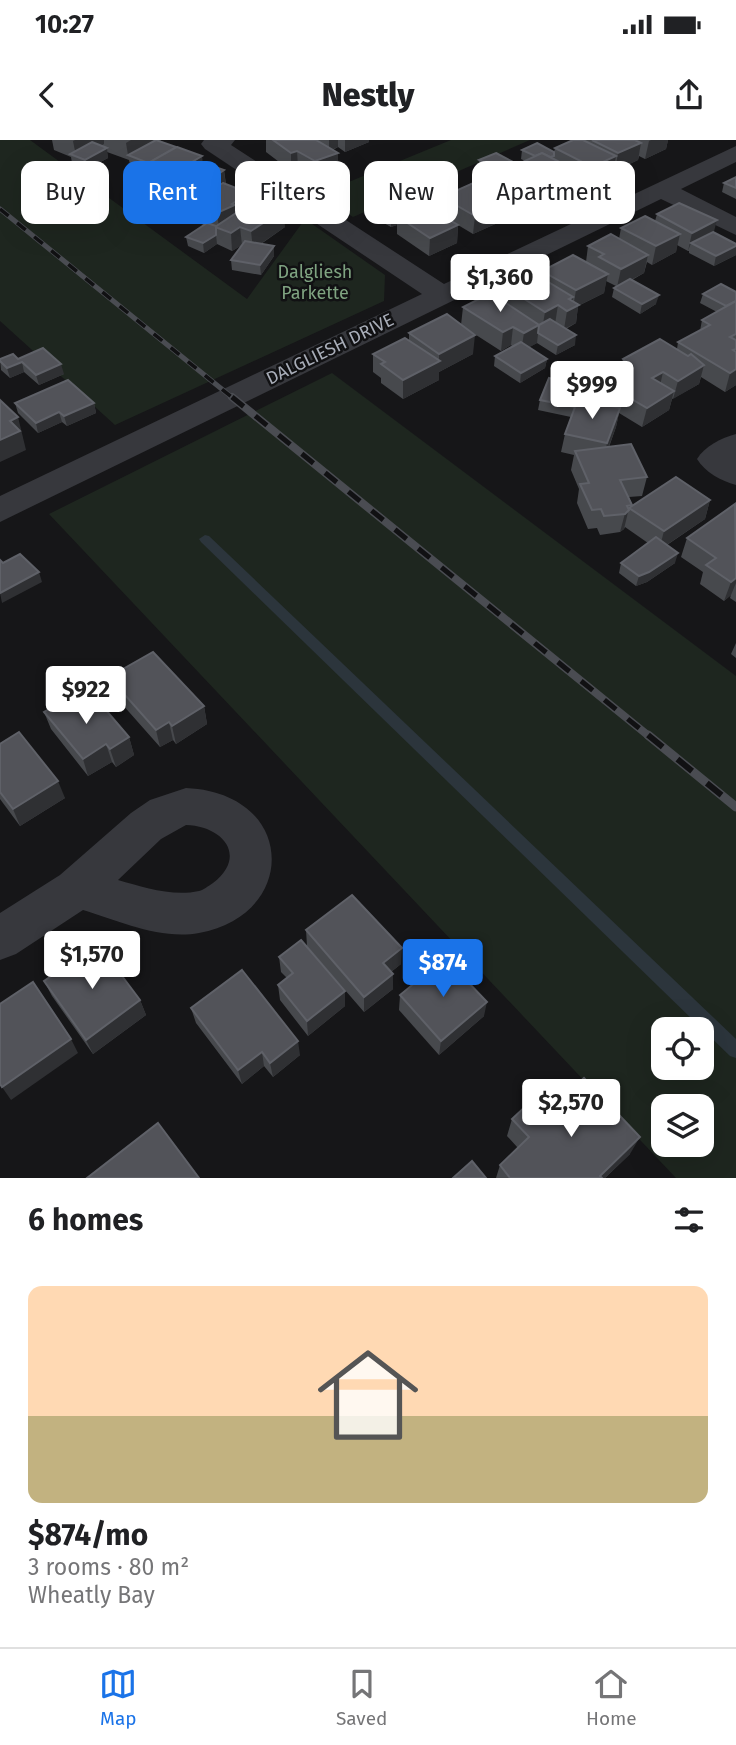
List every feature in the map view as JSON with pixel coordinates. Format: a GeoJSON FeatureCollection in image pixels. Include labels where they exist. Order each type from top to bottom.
{"type":"FeatureCollection","features":[{"type":"Feature","properties":{"kind":"street"},"geometry":{"type":"LineString","coordinates":[[214,141],[442,295]]}},
{"type":"Feature","properties":{"kind":"street","name":"DALGLIESH DRIVE"},"geometry":{"type":"LineString","coordinates":[[0,510],[736,152]]}},
{"type":"Feature","properties":{"kind":"street"},"geometry":{"type":"LineString","coordinates":[[660,189],[736,227]]}},
{"type":"Feature","properties":{"kind":"street"},"geometry":{"type":"LineString","coordinates":[[736,444],[713,460],[736,474]]}},
{"type":"Feature","properties":{"kind":"street"},"geometry":{"type":"LineString","coordinates":[[0,939],[78,888]]}},
{"type":"Feature","properties":{"kind":"green space","name":"Dalgliesh Parkette"},"geometry":{"type":"Polygon","coordinates":[[[0,140],[30,140],[59,161],[21,161],[21,224],[109,224],[109,198],[123,208],[123,224],[145,224],[247,299],[301,224],[312,224],[385,275],[384,301],[115,425],[0,321],[0,140]]]}},
{"type":"Feature","properties":{"kind":"green space"},"geometry":{"type":"Polygon","coordinates":[[[451,140],[530,140],[482,161],[472,161],[472,165],[458,171],[458,161],[400,161],[451,140]]]}},
{"type":"Feature","properties":{"kind":"green space"},"geometry":{"type":"Polygon","coordinates":[[[364,176],[364,212],[353,217],[350,215],[350,181],[364,176]]]}},
{"type":"Feature","properties":{"kind":"green space"},"geometry":{"type":"Polygon","coordinates":[[[332,373],[736,676],[736,1178],[676,1178],[656,1157],[714,1157],[714,1094],[651,1094],[651,1152],[49,514],[332,373]]]}},
{"type":"Feature","properties":{"kind":"building"},"geometry":{"type":"Polygon","coordinates":[[[156,140],[176,147],[152,161],[143,161],[128,155],[156,140]]]}},
{"type":"Feature","properties":{"kind":"building"},"geometry":{"type":"Polygon","coordinates":[[[273,140],[316,140],[338,153],[315,161],[297,151],[291,153],[273,140]]]}},
{"type":"Feature","properties":{"kind":"building"},"geometry":{"type":"Polygon","coordinates":[[[573,140],[583,140],[616,156],[605,161],[580,161],[555,148],[573,140]]]}},
{"type":"Feature","properties":{"kind":"building"},"geometry":{"type":"Polygon","coordinates":[[[592,140],[635,140],[641,143],[618,153],[592,140]]]}},
{"type":"Feature","properties":{"kind":"building"},"geometry":{"type":"Polygon","coordinates":[[[92,142],[107,148],[85,160],[70,154],[92,142]]]}},
{"type":"Feature","properties":{"kind":"building"},"geometry":{"type":"Polygon","coordinates":[[[537,143],[554,152],[554,156],[542,153],[535,156],[522,150],[537,143]]]}},
{"type":"Feature","properties":{"kind":"building"},"geometry":{"type":"Polygon","coordinates":[[[177,147],[202,156],[194,161],[152,161],[177,147]]]}},
{"type":"Feature","properties":{"kind":"building"},"geometry":{"type":"Polygon","coordinates":[[[496,153],[511,161],[481,161],[496,153]]]}},
{"type":"Feature","properties":{"kind":"building"},"geometry":{"type":"Polygon","coordinates":[[[542,153],[558,161],[525,161],[542,153]]]}},
{"type":"Feature","properties":{"kind":"building"},"geometry":{"type":"Polygon","coordinates":[[[736,177],[736,188],[724,183],[736,177]]]}},
{"type":"Feature","properties":{"kind":"building"},"geometry":{"type":"Polygon","coordinates":[[[221,184],[235,188],[235,202],[232,204],[235,205],[221,211],[221,184]]]}},
{"type":"Feature","properties":{"kind":"building"},"geometry":{"type":"Polygon","coordinates":[[[472,184],[472,214],[458,206],[458,190],[472,184]]]}},
{"type":"Feature","properties":{"kind":"building"},"geometry":{"type":"Polygon","coordinates":[[[679,203],[717,220],[692,233],[657,214],[679,203]]]}},
{"type":"Feature","properties":{"kind":"building"},"geometry":{"type":"Polygon","coordinates":[[[235,214],[235,224],[262,224],[251,231],[240,227],[231,233],[215,227],[235,214]]]}},
{"type":"Feature","properties":{"kind":"building"},"geometry":{"type":"Polygon","coordinates":[[[645,216],[680,234],[656,246],[621,228],[635,224],[635,221],[645,216]]]}},
{"type":"Feature","properties":{"kind":"building"},"geometry":{"type":"Polygon","coordinates":[[[206,224],[216,226],[216,235],[203,243],[186,237],[206,224]]]}},
{"type":"Feature","properties":{"kind":"building"},"geometry":{"type":"Polygon","coordinates":[[[409,224],[458,225],[430,238],[409,224]]]}},
{"type":"Feature","properties":{"kind":"building"},"geometry":{"type":"Polygon","coordinates":[[[713,232],[736,246],[716,256],[691,243],[713,232]]]}},
{"type":"Feature","properties":{"kind":"building"},"geometry":{"type":"Polygon","coordinates":[[[611,234],[648,255],[621,269],[599,257],[604,254],[588,246],[611,234]]]}},
{"type":"Feature","properties":{"kind":"building"},"geometry":{"type":"Polygon","coordinates":[[[245,241],[274,246],[260,265],[231,260],[245,241]]]}},
{"type":"Feature","properties":{"kind":"building"},"geometry":{"type":"Polygon","coordinates":[[[573,255],[608,274],[576,290],[542,271],[573,255]]]}},
{"type":"Feature","properties":{"kind":"building"},"geometry":{"type":"Polygon","coordinates":[[[535,274],[573,297],[569,299],[579,305],[567,311],[558,305],[545,312],[507,288],[535,274]]]}},
{"type":"Feature","properties":{"kind":"building"},"geometry":{"type":"Polygon","coordinates":[[[630,279],[659,295],[642,304],[614,288],[630,279]]]}},
{"type":"Feature","properties":{"kind":"building"},"geometry":{"type":"Polygon","coordinates":[[[721,284],[736,292],[736,301],[726,306],[703,294],[721,284]]]}},
{"type":"Feature","properties":{"kind":"building"},"geometry":{"type":"Polygon","coordinates":[[[491,293],[539,325],[524,333],[513,327],[503,332],[463,307],[491,293]]]}},
{"type":"Feature","properties":{"kind":"building"},"geometry":{"type":"Polygon","coordinates":[[[736,301],[736,334],[730,337],[736,340],[736,349],[733,350],[736,352],[736,369],[730,373],[678,342],[710,325],[702,320],[736,301]]]}},
{"type":"Feature","properties":{"kind":"building"},"geometry":{"type":"Polygon","coordinates":[[[447,314],[475,335],[439,354],[409,333],[447,314]]]}},
{"type":"Feature","properties":{"kind":"building"},"geometry":{"type":"Polygon","coordinates":[[[550,319],[576,335],[558,345],[538,333],[539,325],[550,319]]]}},
{"type":"Feature","properties":{"kind":"building"},"geometry":{"type":"Polygon","coordinates":[[[405,338],[440,361],[403,380],[381,364],[385,362],[373,354],[405,338]]]}},
{"type":"Feature","properties":{"kind":"building"},"geometry":{"type":"Polygon","coordinates":[[[660,339],[688,356],[691,354],[704,365],[678,381],[663,372],[652,378],[674,391],[647,408],[596,378],[625,361],[623,359],[660,339]]]}},
{"type":"Feature","properties":{"kind":"building"},"geometry":{"type":"Polygon","coordinates":[[[521,342],[547,359],[521,373],[495,356],[521,342]]]}},
{"type":"Feature","properties":{"kind":"building"},"geometry":{"type":"Polygon","coordinates":[[[43,348],[61,364],[36,375],[22,362],[7,368],[0,361],[13,354],[18,359],[43,348]]]}},
{"type":"Feature","properties":{"kind":"building"},"geometry":{"type":"Polygon","coordinates":[[[549,378],[585,386],[575,407],[540,400],[549,378]]]}},
{"type":"Feature","properties":{"kind":"building"},"geometry":{"type":"Polygon","coordinates":[[[68,380],[94,403],[64,416],[59,412],[36,423],[15,403],[68,380]]]}},
{"type":"Feature","properties":{"kind":"building"},"geometry":{"type":"Polygon","coordinates":[[[578,399],[620,408],[607,443],[565,434],[578,399]]]}},
{"type":"Feature","properties":{"kind":"building"},"geometry":{"type":"Polygon","coordinates":[[[0,400],[18,417],[10,421],[20,431],[0,440],[0,400]]]}},
{"type":"Feature","properties":{"kind":"building"},"geometry":{"type":"Polygon","coordinates":[[[631,444],[647,477],[620,480],[632,505],[627,506],[629,510],[625,514],[604,516],[601,509],[592,510],[580,484],[589,483],[575,451],[631,444]]]}},
{"type":"Feature","properties":{"kind":"building"},"geometry":{"type":"Polygon","coordinates":[[[676,477],[710,500],[664,531],[629,508],[676,477]]]}},
{"type":"Feature","properties":{"kind":"building"},"geometry":{"type":"Polygon","coordinates":[[[735,504],[736,578],[731,582],[706,565],[716,558],[687,538],[735,504]]]}},
{"type":"Feature","properties":{"kind":"building"},"geometry":{"type":"Polygon","coordinates":[[[656,537],[678,553],[639,576],[621,563],[656,537]]]}},
{"type":"Feature","properties":{"kind":"building"},"geometry":{"type":"Polygon","coordinates":[[[20,554],[39,572],[0,593],[0,560],[3,563],[20,554]]]}},
{"type":"Feature","properties":{"kind":"building"},"geometry":{"type":"Polygon","coordinates":[[[153,652],[204,706],[172,726],[169,722],[156,730],[109,677],[153,652]]]}},
{"type":"Feature","properties":{"kind":"building"},"geometry":{"type":"Polygon","coordinates":[[[93,695],[129,737],[110,749],[106,744],[83,759],[44,712],[68,698],[75,706],[93,695]]]}},
{"type":"Feature","properties":{"kind":"building"},"geometry":{"type":"Polygon","coordinates":[[[19,732],[58,781],[13,809],[0,792],[0,744],[19,732]]]}},
{"type":"Feature","properties":{"kind":"building"},"geometry":{"type":"Polygon","coordinates":[[[352,895],[402,948],[383,963],[393,974],[364,997],[306,930],[352,895]]]}},
{"type":"Feature","properties":{"kind":"building"},"geometry":{"type":"Polygon","coordinates":[[[301,940],[345,991],[307,1021],[278,985],[293,973],[279,957],[301,940]]]}},
{"type":"Feature","properties":{"kind":"building"},"geometry":{"type":"Polygon","coordinates":[[[98,944],[140,1000],[86,1040],[44,981],[98,944]]]}},
{"type":"Feature","properties":{"kind":"building"},"geometry":{"type":"Polygon","coordinates":[[[445,958],[487,1002],[441,1041],[400,995],[445,958]]]}},
{"type":"Feature","properties":{"kind":"building"},"geometry":{"type":"Polygon","coordinates":[[[242,970],[298,1041],[270,1063],[262,1052],[238,1070],[191,1008],[242,970]]]}},
{"type":"Feature","properties":{"kind":"building"},"geometry":{"type":"Polygon","coordinates":[[[33,982],[71,1039],[2,1087],[0,1004],[33,982]]]}},
{"type":"Feature","properties":{"kind":"building"},"geometry":{"type":"Polygon","coordinates":[[[584,1078],[640,1137],[600,1176],[602,1178],[510,1178],[500,1165],[529,1137],[512,1119],[526,1106],[539,1120],[584,1078]]]}},
{"type":"Feature","properties":{"kind":"building"},"geometry":{"type":"Polygon","coordinates":[[[158,1123],[199,1178],[87,1178],[158,1123]]]}},
{"type":"Feature","properties":{"kind":"building"},"geometry":{"type":"Polygon","coordinates":[[[472,1161],[486,1178],[453,1178],[472,1161]]]}},
{"type":"Feature","properties":{"kind":"waterway"},"geometry":{"type":"LineString","coordinates":[[205,539],[736,1050]]}},
{"type":"Feature","properties":{"kind":"railway"},"geometry":{"type":"LineString","coordinates":[[0,209],[234,399]]}},
{"type":"Feature","properties":{"kind":"railway"},"geometry":{"type":"LineString","coordinates":[[232,397],[650,737]]}},
{"type":"Feature","properties":{"kind":"railway"},"geometry":{"type":"LineString","coordinates":[[648,735],[736,807]]}}]}
